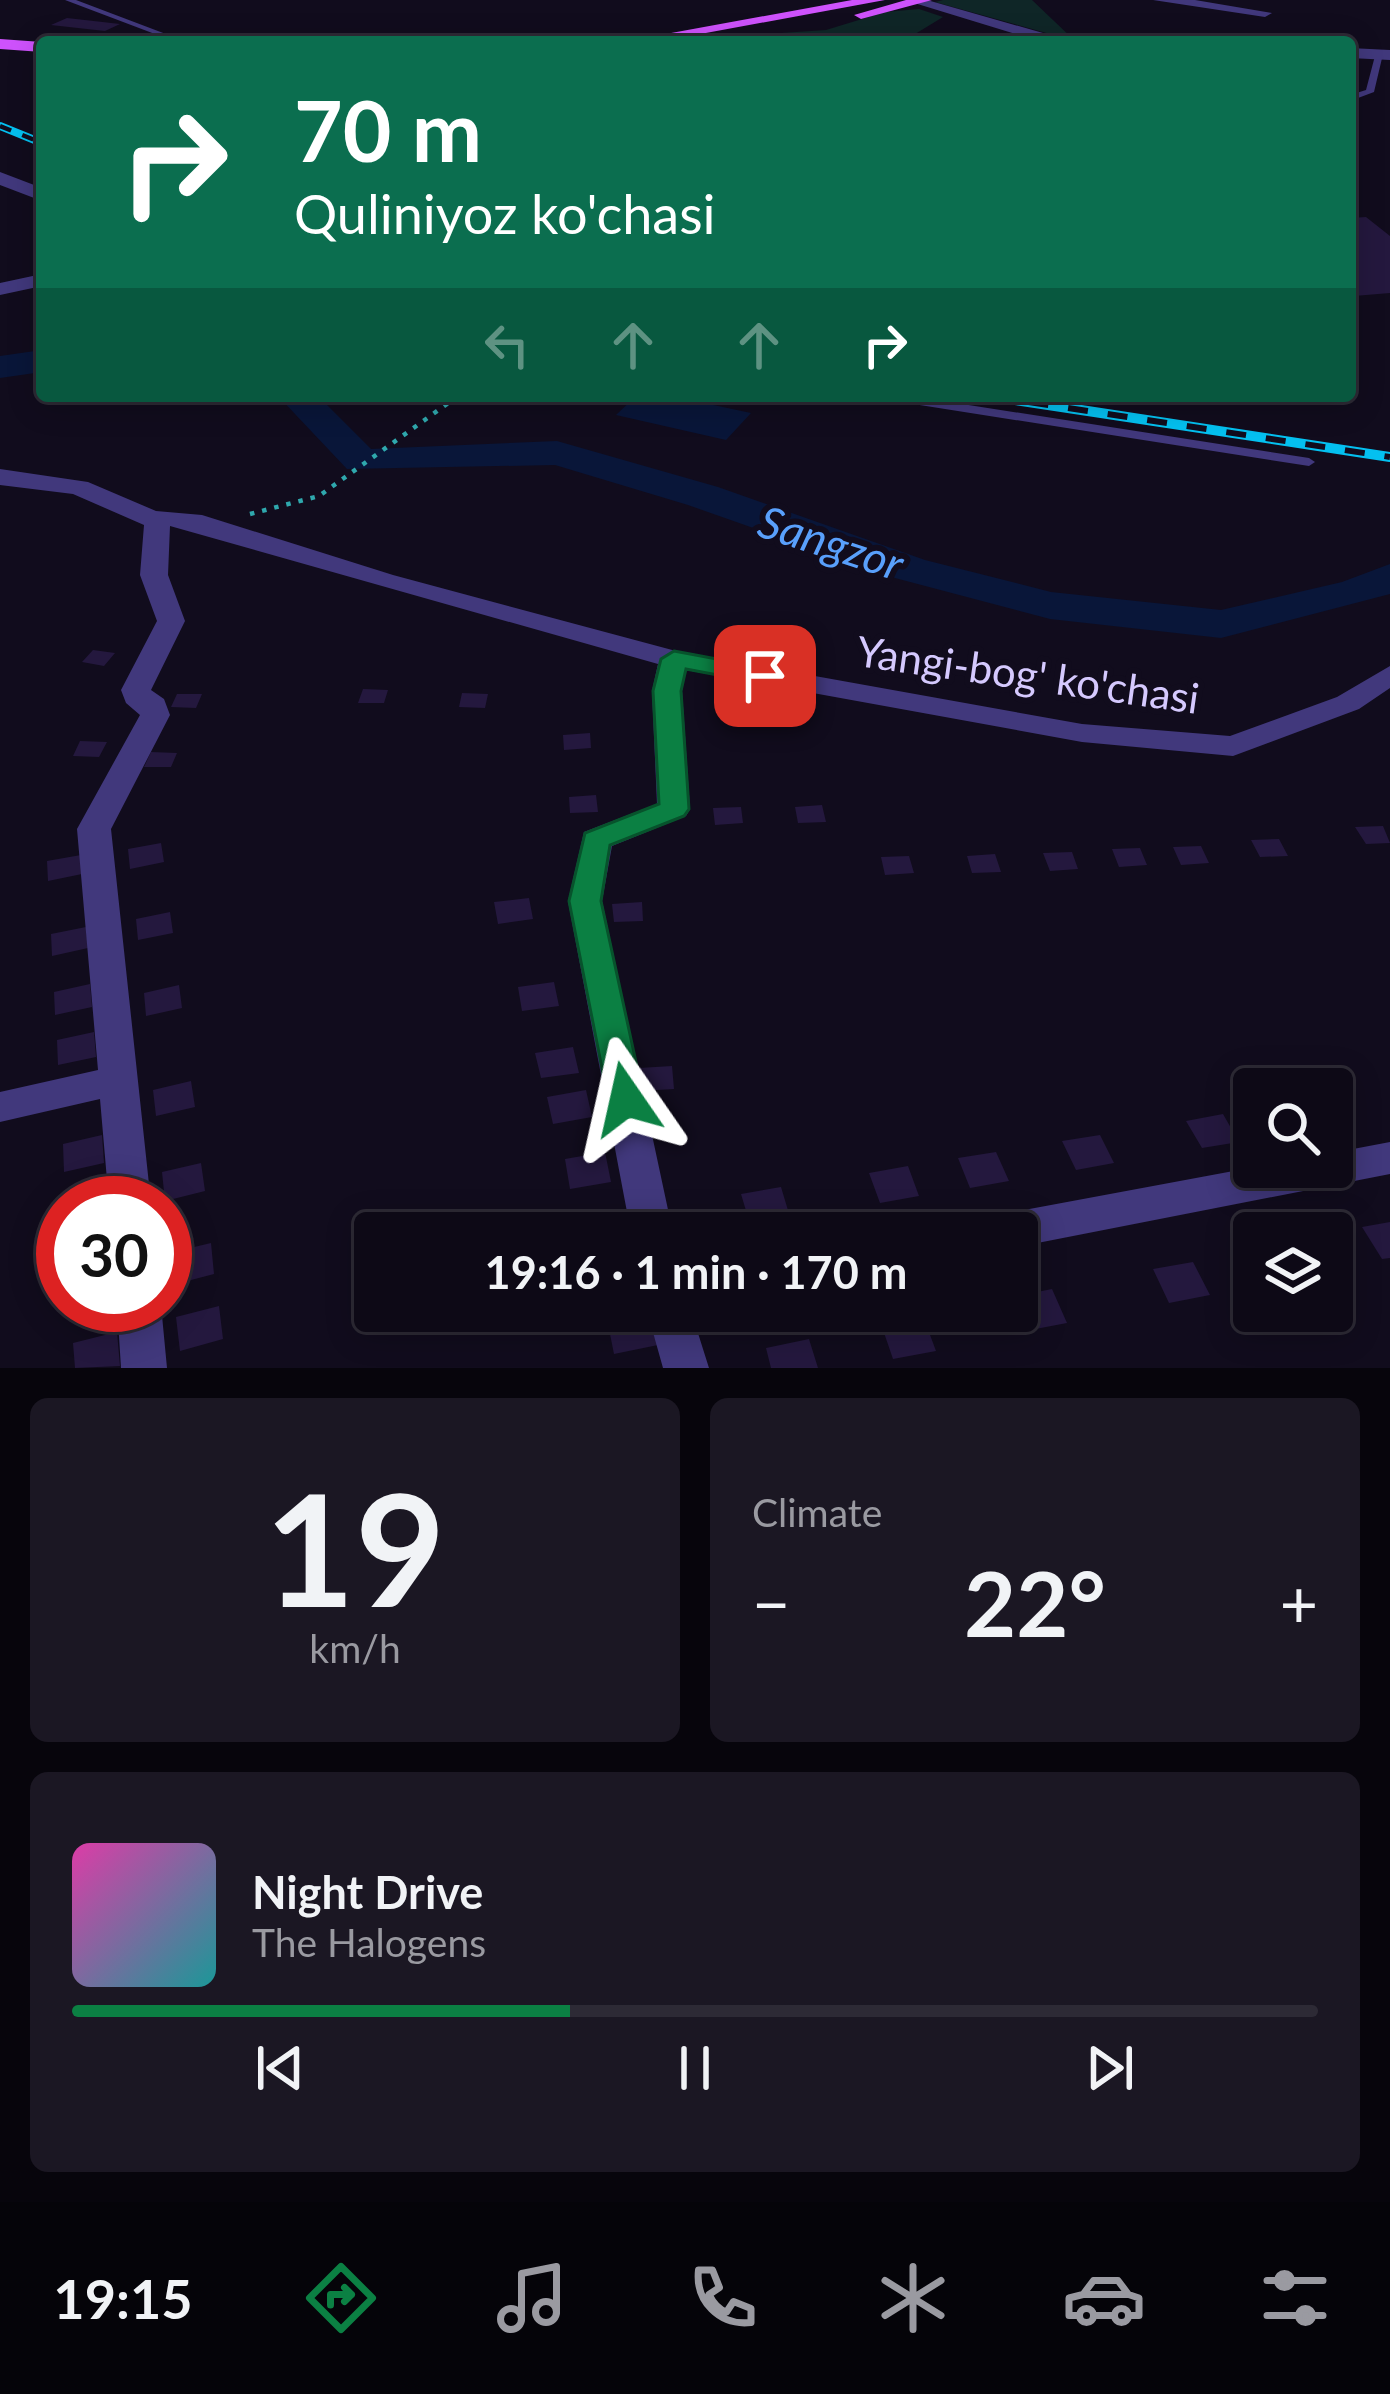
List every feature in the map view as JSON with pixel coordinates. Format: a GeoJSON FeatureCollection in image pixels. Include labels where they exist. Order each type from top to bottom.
{"type":"FeatureCollection","features":[{"type":"Feature","properties":{"kind":"main road"},"geometry":{"type":"LineString","coordinates":[[665,36],[878,0]]}},
{"type":"Feature","properties":{"kind":"main road"},"geometry":{"type":"LineString","coordinates":[[749,36],[922,1]]}},
{"type":"Feature","properties":{"kind":"main road"},"geometry":{"type":"LineString","coordinates":[[0,44],[36,47]]}},
{"type":"Feature","properties":{"kind":"main road"},"geometry":{"type":"LineString","coordinates":[[0,55],[36,58]]}},
{"type":"Feature","properties":{"kind":"street"},"geometry":{"type":"LineString","coordinates":[[1160,0],[1265,13]]}},
{"type":"Feature","properties":{"kind":"street"},"geometry":{"type":"LineString","coordinates":[[922,1],[1039,36]]}},
{"type":"Feature","properties":{"kind":"street"},"geometry":{"type":"LineString","coordinates":[[0,178],[36,193]]}},
{"type":"Feature","properties":{"kind":"street"},"geometry":{"type":"LineString","coordinates":[[0,289],[36,281]]}},
{"type":"Feature","properties":{"kind":"street","name":"Yangi-bog' ko'chasi"},"geometry":{"type":"LineString","coordinates":[[0,477],[79,487],[157,521],[164,517],[204,524],[383,581],[674,659],[1082,733],[1233,746],[1348,704],[1390,675]]}},
{"type":"Feature","properties":{"kind":"street"},"geometry":{"type":"LineString","coordinates":[[128,1176],[94,829],[155,715],[153,705],[137,697],[136,690],[171,621],[154,575],[157,521]]}},
{"type":"Feature","properties":{"kind":"street"},"geometry":{"type":"LineString","coordinates":[[648,1212],[585,901],[596,840],[674,809],[667,691],[674,659]]}},
{"type":"Feature","properties":{"kind":"street"},"geometry":{"type":"LineString","coordinates":[[0,1107],[120,1080]]}},
{"type":"Feature","properties":{"kind":"street"},"geometry":{"type":"LineString","coordinates":[[1038,1225],[1390,1158]]}},
{"type":"Feature","properties":{"kind":"street"},"geometry":{"type":"LineString","coordinates":[[141,1332],[144,1368]]}},
{"type":"Feature","properties":{"kind":"street"},"geometry":{"type":"LineString","coordinates":[[675,1332],[686,1368]]}},
{"type":"Feature","properties":{"kind":"lane"},"geometry":{"type":"LineString","coordinates":[[69,0],[167,36]]}},
{"type":"Feature","properties":{"kind":"lane"},"geometry":{"type":"LineString","coordinates":[[1356,96],[1370,92],[1377,82],[1384,54]]}},
{"type":"Feature","properties":{"kind":"lane"},"geometry":{"type":"LineString","coordinates":[[1377,82],[1390,83]]}},
{"type":"Feature","properties":{"kind":"lane"},"geometry":{"type":"LineString","coordinates":[[926,402],[1309,463]]}},
{"type":"Feature","properties":{"kind":"path"},"geometry":{"type":"LineString","coordinates":[[204,524],[319,496],[451,402]]}},
{"type":"Feature","properties":{"kind":"green space"},"geometry":{"type":"Polygon","coordinates":[[[1032,0],[1070,36],[1057,36],[935,2],[1032,0]]]}},
{"type":"Feature","properties":{"kind":"green space"},"geometry":{"type":"Polygon","coordinates":[[[919,9],[943,17],[912,36],[781,36],[826,30],[885,12],[919,9]]]}},
{"type":"Feature","properties":{"kind":"water"},"geometry":{"type":"Polygon","coordinates":[[[630,402],[699,402],[751,413],[726,440],[616,415],[630,402]]]}},
{"type":"Feature","properties":{"kind":"building"},"geometry":{"type":"Polygon","coordinates":[[[67,18],[120,24],[105,31],[51,25],[67,18]]]}},
{"type":"Feature","properties":{"kind":"building"},"geometry":{"type":"Polygon","coordinates":[[[1366,217],[1390,236],[1390,293],[1356,296],[1356,218],[1366,217]]]}},
{"type":"Feature","properties":{"kind":"building"},"geometry":{"type":"Polygon","coordinates":[[[93,650],[115,653],[104,666],[82,662],[93,650]]]}},
{"type":"Feature","properties":{"kind":"building"},"geometry":{"type":"Polygon","coordinates":[[[363,689],[388,690],[384,703],[358,703],[363,689]]]}},
{"type":"Feature","properties":{"kind":"building"},"geometry":{"type":"Polygon","coordinates":[[[462,693],[488,694],[485,708],[459,707],[462,693]]]}},
{"type":"Feature","properties":{"kind":"building"},"geometry":{"type":"Polygon","coordinates":[[[177,694],[202,694],[196,708],[171,707],[177,694]]]}},
{"type":"Feature","properties":{"kind":"building"},"geometry":{"type":"Polygon","coordinates":[[[590,733],[591,748],[564,750],[563,735],[590,733]]]}},
{"type":"Feature","properties":{"kind":"building"},"geometry":{"type":"Polygon","coordinates":[[[80,741],[107,742],[99,757],[73,756],[80,741]]]}},
{"type":"Feature","properties":{"kind":"building"},"geometry":{"type":"Polygon","coordinates":[[[151,752],[177,753],[171,767],[144,767],[151,752]]]}},
{"type":"Feature","properties":{"kind":"building"},"geometry":{"type":"Polygon","coordinates":[[[596,795],[598,812],[570,813],[569,797],[596,795]]]}},
{"type":"Feature","properties":{"kind":"building"},"geometry":{"type":"Polygon","coordinates":[[[822,805],[826,822],[798,823],[795,807],[822,805]]]}},
{"type":"Feature","properties":{"kind":"building"},"geometry":{"type":"Polygon","coordinates":[[[741,807],[743,823],[715,825],[713,808],[741,807]]]}},
{"type":"Feature","properties":{"kind":"building"},"geometry":{"type":"Polygon","coordinates":[[[1383,826],[1390,843],[1366,844],[1355,827],[1383,826]]]}},
{"type":"Feature","properties":{"kind":"building"},"geometry":{"type":"Polygon","coordinates":[[[1279,839],[1288,856],[1260,857],[1251,840],[1279,839]]]}},
{"type":"Feature","properties":{"kind":"building"},"geometry":{"type":"Polygon","coordinates":[[[161,843],[164,862],[130,869],[128,849],[161,843]]]}},
{"type":"Feature","properties":{"kind":"building"},"geometry":{"type":"Polygon","coordinates":[[[1201,846],[1209,863],[1181,865],[1173,847],[1201,846]]]}},
{"type":"Feature","properties":{"kind":"building"},"geometry":{"type":"Polygon","coordinates":[[[1140,848],[1147,865],[1119,867],[1112,849],[1140,848]]]}},
{"type":"Feature","properties":{"kind":"building"},"geometry":{"type":"Polygon","coordinates":[[[1072,852],[1078,869],[1050,871],[1043,853],[1072,852]]]}},
{"type":"Feature","properties":{"kind":"building"},"geometry":{"type":"Polygon","coordinates":[[[995,854],[1001,872],[972,873],[967,856],[995,854]]]}},
{"type":"Feature","properties":{"kind":"building"},"geometry":{"type":"Polygon","coordinates":[[[81,855],[82,874],[48,881],[47,861],[81,855]]]}},
{"type":"Feature","properties":{"kind":"building"},"geometry":{"type":"Polygon","coordinates":[[[909,856],[914,873],[885,875],[881,857],[909,856]]]}},
{"type":"Feature","properties":{"kind":"building"},"geometry":{"type":"Polygon","coordinates":[[[529,898],[533,919],[498,924],[494,902],[529,898]]]}},
{"type":"Feature","properties":{"kind":"building"},"geometry":{"type":"Polygon","coordinates":[[[642,902],[643,921],[614,922],[612,904],[642,902]]]}},
{"type":"Feature","properties":{"kind":"building"},"geometry":{"type":"Polygon","coordinates":[[[170,912],[173,933],[138,940],[136,919],[170,912]]]}},
{"type":"Feature","properties":{"kind":"building"},"geometry":{"type":"Polygon","coordinates":[[[86,927],[88,948],[52,956],[51,934],[86,927]]]}},
{"type":"Feature","properties":{"kind":"building"},"geometry":{"type":"Polygon","coordinates":[[[554,982],[559,1006],[522,1011],[518,987],[554,982]]]}},
{"type":"Feature","properties":{"kind":"building"},"geometry":{"type":"Polygon","coordinates":[[[90,984],[92,1007],[55,1015],[54,992],[90,984]]]}},
{"type":"Feature","properties":{"kind":"building"},"geometry":{"type":"Polygon","coordinates":[[[179,985],[182,1008],[146,1016],[144,993],[179,985]]]}},
{"type":"Feature","properties":{"kind":"building"},"geometry":{"type":"Polygon","coordinates":[[[94,1032],[96,1057],[58,1065],[57,1040],[94,1032]]]}},
{"type":"Feature","properties":{"kind":"building"},"geometry":{"type":"Polygon","coordinates":[[[573,1047],[579,1073],[541,1078],[535,1053],[573,1047]]]}},
{"type":"Feature","properties":{"kind":"building"},"geometry":{"type":"Polygon","coordinates":[[[672,1066],[674,1089],[641,1091],[639,1068],[672,1066]]]}},
{"type":"Feature","properties":{"kind":"building"},"geometry":{"type":"Polygon","coordinates":[[[191,1081],[195,1107],[156,1116],[153,1090],[191,1081]]]}},
{"type":"Feature","properties":{"kind":"building"},"geometry":{"type":"Polygon","coordinates":[[[586,1090],[592,1117],[553,1124],[547,1097],[586,1090]]]}},
{"type":"Feature","properties":{"kind":"building"},"geometry":{"type":"Polygon","coordinates":[[[1223,1114],[1233,1132],[1233,1143],[1202,1148],[1186,1121],[1223,1114]]]}},
{"type":"Feature","properties":{"kind":"building"},"geometry":{"type":"Polygon","coordinates":[[[102,1135],[104,1163],[64,1172],[63,1144],[102,1135]]]}},
{"type":"Feature","properties":{"kind":"building"},"geometry":{"type":"Polygon","coordinates":[[[1100,1135],[1114,1163],[1076,1170],[1062,1141],[1100,1135]]]}},
{"type":"Feature","properties":{"kind":"building"},"geometry":{"type":"Polygon","coordinates":[[[605,1152],[611,1182],[570,1189],[565,1159],[605,1152]]]}},
{"type":"Feature","properties":{"kind":"building"},"geometry":{"type":"Polygon","coordinates":[[[996,1152],[1009,1181],[970,1188],[958,1158],[996,1152]]]}},
{"type":"Feature","properties":{"kind":"building"},"geometry":{"type":"Polygon","coordinates":[[[201,1163],[205,1191],[192,1194],[192,1176],[162,1176],[162,1172],[201,1163]]]}},
{"type":"Feature","properties":{"kind":"building"},"geometry":{"type":"Polygon","coordinates":[[[908,1166],[919,1196],[880,1203],[869,1173],[908,1166]]]}},
{"type":"Feature","properties":{"kind":"building"},"geometry":{"type":"Polygon","coordinates":[[[781,1187],[788,1212],[746,1212],[741,1194],[781,1187]]]}},
{"type":"Feature","properties":{"kind":"building"},"geometry":{"type":"Polygon","coordinates":[[[1390,1222],[1390,1258],[1382,1259],[1362,1227],[1390,1222]]]}},
{"type":"Feature","properties":{"kind":"building"},"geometry":{"type":"Polygon","coordinates":[[[211,1243],[214,1274],[192,1280],[192,1248],[211,1243]]]}},
{"type":"Feature","properties":{"kind":"building"},"geometry":{"type":"Polygon","coordinates":[[[1193,1262],[1210,1295],[1169,1303],[1153,1269],[1193,1262]]]}},
{"type":"Feature","properties":{"kind":"building"},"geometry":{"type":"Polygon","coordinates":[[[1052,1289],[1067,1323],[1038,1329],[1038,1292],[1052,1289]]]}},
{"type":"Feature","properties":{"kind":"building"},"geometry":{"type":"Polygon","coordinates":[[[219,1306],[223,1339],[180,1351],[178,1332],[192,1332],[192,1313],[219,1306]]]}},
{"type":"Feature","properties":{"kind":"building"},"geometry":{"type":"Polygon","coordinates":[[[117,1332],[120,1366],[75,1368],[73,1343],[117,1332]]]}},
{"type":"Feature","properties":{"kind":"building"},"geometry":{"type":"Polygon","coordinates":[[[610,1332],[655,1332],[658,1345],[614,1354],[610,1332]]]}},
{"type":"Feature","properties":{"kind":"building"},"geometry":{"type":"Polygon","coordinates":[[[884,1332],[929,1332],[936,1351],[893,1359],[884,1332]]]}},
{"type":"Feature","properties":{"kind":"building"},"geometry":{"type":"Polygon","coordinates":[[[809,1339],[818,1368],[771,1368],[766,1348],[809,1339]]]}},
{"type":"Feature","properties":{"kind":"waterway","name":"Sangzor"},"geometry":{"type":"LineString","coordinates":[[0,367],[36,362]]}},
{"type":"Feature","properties":{"kind":"waterway","name":"Sangzor"},"geometry":{"type":"LineString","coordinates":[[303,402],[361,461],[557,453],[703,496],[910,569],[1050,605],[1221,624],[1357,592],[1390,577]]}},
{"type":"Feature","properties":{"kind":"railway"},"geometry":{"type":"LineString","coordinates":[[0,126],[36,141]]}},
{"type":"Feature","properties":{"kind":"railway"},"geometry":{"type":"LineString","coordinates":[[1028,402],[1390,457]]}},
{"type":"Feature","properties":{"kind":"route"},"geometry":{"type":"LineString","coordinates":[[626,1099],[585,901],[586,871],[596,840],[674,809],[667,691],[674,659],[765,676]]}}]}
